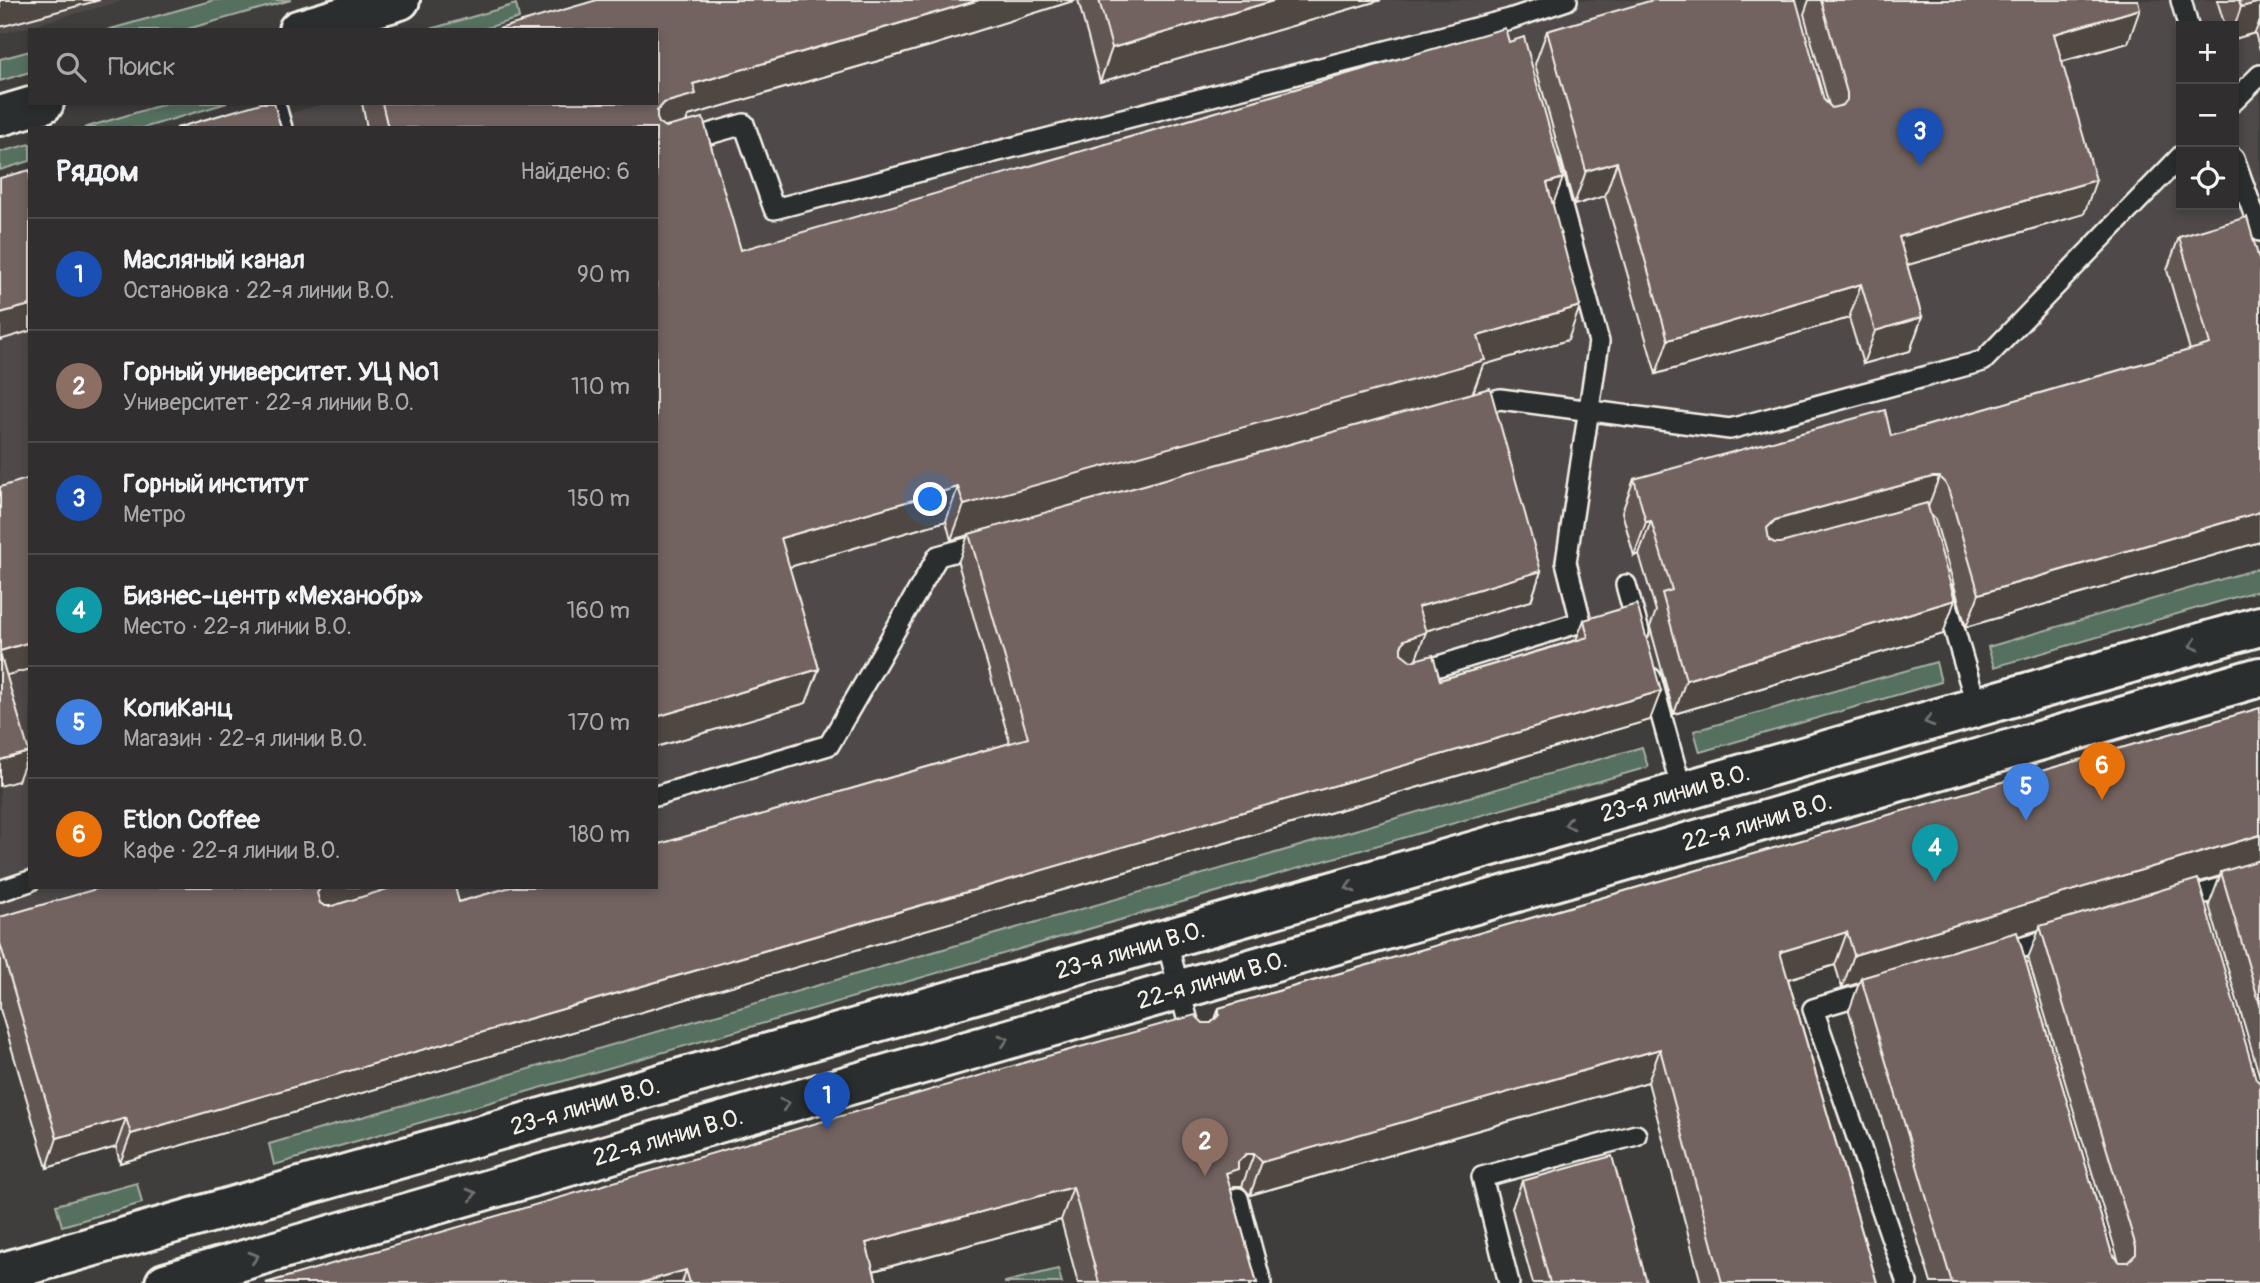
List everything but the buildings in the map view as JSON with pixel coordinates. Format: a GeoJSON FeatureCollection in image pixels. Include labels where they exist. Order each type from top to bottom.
{"type":"FeatureCollection","features":[{"type":"Feature","properties":{"kind":"street"},"geometry":{"type":"LineString","coordinates":[[305,28],[400,0]]}},
{"type":"Feature","properties":{"kind":"street"},"geometry":{"type":"LineString","coordinates":[[0,116],[37,105]]}},
{"type":"Feature","properties":{"kind":"street","name":"23-я линии В.О."},"geometry":{"type":"LineString","coordinates":[[0,1273],[2260,626]]}},
{"type":"Feature","properties":{"kind":"street","name":"22-я линии В.О."},"geometry":{"type":"LineString","coordinates":[[165,1283],[2260,677]]}},
{"type":"Feature","properties":{"kind":"lane"},"geometry":{"type":"LineString","coordinates":[[658,148],[744,124],[775,209],[1512,26],[1567,0]]}},
{"type":"Feature","properties":{"kind":"lane"},"geometry":{"type":"LineString","coordinates":[[2181,0],[2187,21]]}},
{"type":"Feature","properties":{"kind":"lane"},"geometry":{"type":"LineString","coordinates":[[2239,96],[2260,75]]}},
{"type":"Feature","properties":{"kind":"lane"},"geometry":{"type":"LineString","coordinates":[[276,105],[281,126]]}},
{"type":"Feature","properties":{"kind":"lane"},"geometry":{"type":"LineString","coordinates":[[1402,678],[1581,622],[1566,562],[1599,342],[1547,153]]}},
{"type":"Feature","properties":{"kind":"lane"},"geometry":{"type":"LineString","coordinates":[[1447,414],[1500,399],[1730,429],[1983,361],[2176,161]]}},
{"type":"Feature","properties":{"kind":"lane"},"geometry":{"type":"LineString","coordinates":[[2239,172],[2260,231]]}},
{"type":"Feature","properties":{"kind":"lane"},"geometry":{"type":"LineString","coordinates":[[658,795],[829,745],[938,556],[1005,538]]}},
{"type":"Feature","properties":{"kind":"lane"},"geometry":{"type":"LineString","coordinates":[[1937,570],[1977,707]]}},
{"type":"Feature","properties":{"kind":"lane"},"geometry":{"type":"LineString","coordinates":[[1626,585],[1682,792]]}},
{"type":"Feature","properties":{"kind":"lane"},"geometry":{"type":"LineString","coordinates":[[2155,908],[2196,903],[2260,877]]}},
{"type":"Feature","properties":{"kind":"lane"},"geometry":{"type":"LineString","coordinates":[[0,891],[28,882]]}},
{"type":"Feature","properties":{"kind":"lane"},"geometry":{"type":"LineString","coordinates":[[1973,961],[2015,956],[2078,931]]}},
{"type":"Feature","properties":{"kind":"lane"},"geometry":{"type":"LineString","coordinates":[[1166,939],[1195,1045]]}},
{"type":"Feature","properties":{"kind":"lane"},"geometry":{"type":"LineString","coordinates":[[1893,985],[1813,1009],[1907,1283]]}},
{"type":"Feature","properties":{"kind":"lane"},"geometry":{"type":"LineString","coordinates":[[1509,1283],[1482,1177],[1636,1135]]}},
{"type":"Feature","properties":{"kind":"lane"},"geometry":{"type":"LineString","coordinates":[[1238,1198],[1261,1283]]}},
{"type":"Feature","properties":{"kind":"shaded area"},"geometry":{"type":"Polygon","coordinates":[[[0,0],[126,0],[0,34],[0,0]]]}},
{"type":"Feature","properties":{"kind":"shaded area"},"geometry":{"type":"Polygon","coordinates":[[[678,0],[2260,0],[2260,542],[329,1102],[0,944],[0,198],[28,191],[28,889],[658,889],[658,126],[248,126],[318,105],[658,105],[657,28],[678,0]]]}},
{"type":"Feature","properties":{"kind":"green space"},"geometry":{"type":"Polygon","coordinates":[[[214,0],[291,0],[191,28],[114,28],[214,0]]]}},
{"type":"Feature","properties":{"kind":"green space"},"geometry":{"type":"Polygon","coordinates":[[[516,4],[519,18],[486,28],[434,28],[516,4]]]}},
{"type":"Feature","properties":{"kind":"green space"},"geometry":{"type":"Polygon","coordinates":[[[28,52],[28,73],[0,81],[0,59],[28,52]]]}},
{"type":"Feature","properties":{"kind":"green space"},"geometry":{"type":"Polygon","coordinates":[[[161,105],[220,105],[150,126],[91,126],[161,105]]]}},
{"type":"Feature","properties":{"kind":"green space"},"geometry":{"type":"Polygon","coordinates":[[[28,145],[28,162],[0,170],[0,152],[28,145]]]}},
{"type":"Feature","properties":{"kind":"green space"},"geometry":{"type":"Polygon","coordinates":[[[2260,568],[2260,590],[1994,667],[1988,647],[2260,568]]]}},
{"type":"Feature","properties":{"kind":"green space"},"geometry":{"type":"Polygon","coordinates":[[[1936,662],[1941,682],[1700,752],[1694,731],[1936,662]]]}},
{"type":"Feature","properties":{"kind":"green space"},"geometry":{"type":"Polygon","coordinates":[[[1642,747],[1648,767],[274,1165],[269,1144],[1642,747]]]}},
{"type":"Feature","properties":{"kind":"green space"},"geometry":{"type":"Polygon","coordinates":[[[137,1183],[142,1203],[62,1226],[56,1205],[137,1183]]]}},
{"type":"Feature","properties":{"kind":"green space"},"geometry":{"type":"Polygon","coordinates":[[[1058,1269],[1062,1283],[1005,1283],[1005,1282],[1058,1269]]]}},
{"type":"Feature","properties":{"kind":"place","name":"Горный институт"},"geometry":{"type":"Point","coordinates":[1920,166]}},
{"type":"Feature","properties":{"kind":"place","name":"Etlon Coffee"},"geometry":{"type":"Point","coordinates":[2102,800]}},
{"type":"Feature","properties":{"kind":"place","name":"КопиКанц"},"geometry":{"type":"Point","coordinates":[2026,821]}},
{"type":"Feature","properties":{"kind":"place","name":"Бизнес-центр «Механобр»"},"geometry":{"type":"Point","coordinates":[1935,882]}},
{"type":"Feature","properties":{"kind":"place","name":"Масляный канал"},"geometry":{"type":"Point","coordinates":[827,1130]}},
{"type":"Feature","properties":{"kind":"place","name":"Горный университет. УЦ №1"},"geometry":{"type":"Point","coordinates":[1205,1176]}}]}
